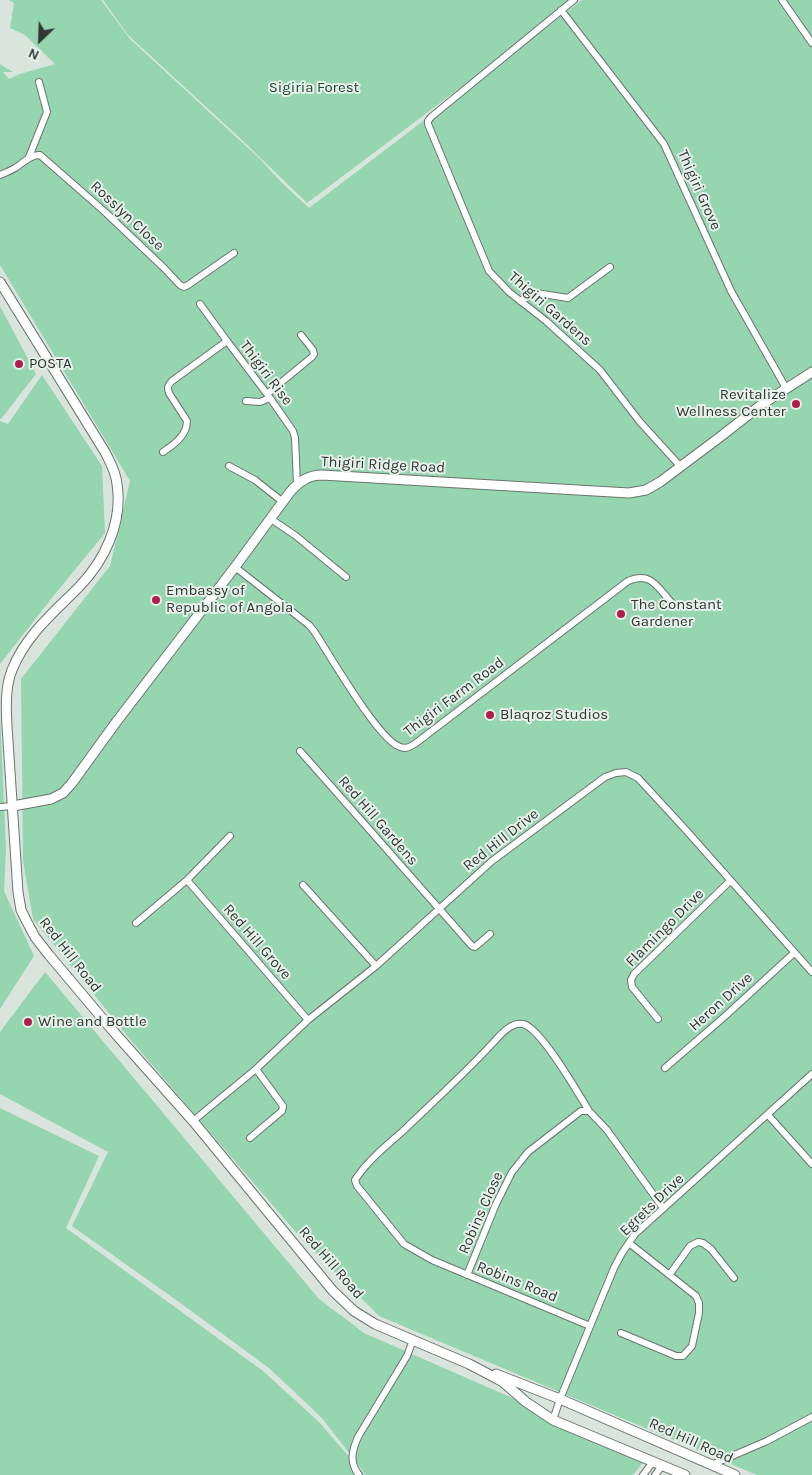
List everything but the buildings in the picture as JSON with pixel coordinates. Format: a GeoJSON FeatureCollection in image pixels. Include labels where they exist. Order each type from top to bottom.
{"type":"FeatureCollection","features":[{"type":"Feature","properties":{"kind":"main road","name":"Red Hill Road"},"geometry":{"type":"LineString","coordinates":[[0,282],[105,452],[114,468],[118,484],[115,526],[105,552],[79,587],[36,629],[24,646],[9,682],[6,704],[18,892],[22,910],[35,937],[113,1031],[193,1121],[344,1302],[354,1311],[375,1324],[469,1364],[560,1398],[735,1475]]}},
{"type":"Feature","properties":{"kind":"main road","name":"Thigiri Ridge Road"},"geometry":{"type":"LineString","coordinates":[[13,806],[51,799],[67,789],[283,502],[297,484],[307,477],[322,474],[629,493],[646,490],[681,467],[761,404],[812,372]]}},
{"type":"Feature","properties":{"kind":"main road","name":"Red Hill Road"},"geometry":{"type":"LineString","coordinates":[[469,1364],[503,1382],[553,1420],[685,1475]]}},
{"type":"Feature","properties":{"kind":"street"},"geometry":{"type":"LineString","coordinates":[[561,10],[574,0]]}},
{"type":"Feature","properties":{"kind":"street"},"geometry":{"type":"LineString","coordinates":[[782,0],[812,43]]}},
{"type":"Feature","properties":{"kind":"street","name":"Thigiri Grove"},"geometry":{"type":"LineString","coordinates":[[561,10],[664,144],[731,291],[786,388]]}},
{"type":"Feature","properties":{"kind":"street","name":"Thigiri Gardens"},"geometry":{"type":"LineString","coordinates":[[561,10],[428,121],[429,129],[486,264],[494,277],[600,370],[640,422],[681,467]]}},
{"type":"Feature","properties":{"kind":"street"},"geometry":{"type":"LineString","coordinates":[[0,175],[29,159],[47,112],[39,82]]}},
{"type":"Feature","properties":{"kind":"street","name":"Rosslyn Close"},"geometry":{"type":"LineString","coordinates":[[29,159],[36,154],[44,157],[184,287],[234,253]]}},
{"type":"Feature","properties":{"kind":"street"},"geometry":{"type":"LineString","coordinates":[[520,301],[536,293],[568,298],[610,267]]}},
{"type":"Feature","properties":{"kind":"street"},"geometry":{"type":"LineString","coordinates":[[200,304],[227,341]]}},
{"type":"Feature","properties":{"kind":"street"},"geometry":{"type":"LineString","coordinates":[[246,401],[260,402],[312,357],[314,354],[313,350],[301,335]]}},
{"type":"Feature","properties":{"kind":"street","name":"Thigiri Rise"},"geometry":{"type":"LineString","coordinates":[[163,452],[179,440],[188,425],[169,393],[168,386],[172,381],[227,341],[293,431],[297,484]]}},
{"type":"Feature","properties":{"kind":"street"},"geometry":{"type":"LineString","coordinates":[[229,466],[255,480],[283,502]]}},
{"type":"Feature","properties":{"kind":"street"},"geometry":{"type":"LineString","coordinates":[[271,519],[296,536],[346,576]]}},
{"type":"Feature","properties":{"kind":"street","name":"Thigiri Farm Road"},"geometry":{"type":"LineString","coordinates":[[235,567],[309,625],[383,733],[393,743],[404,748],[416,743],[628,581],[643,577],[650,580],[671,602]]}},
{"type":"Feature","properties":{"kind":"street","name":"Red Hill Gardens"},"geometry":{"type":"LineString","coordinates":[[300,750],[472,946],[475,947],[490,934]]}},
{"type":"Feature","properties":{"kind":"street","name":"Red Hill Drive"},"geometry":{"type":"LineString","coordinates":[[193,1121],[256,1069],[308,1020],[376,966],[492,861],[605,777],[622,772],[638,778],[812,972]]}},
{"type":"Feature","properties":{"kind":"street"},"geometry":{"type":"LineString","coordinates":[[0,807],[13,806]]}},
{"type":"Feature","properties":{"kind":"street"},"geometry":{"type":"LineString","coordinates":[[136,924],[187,880],[230,836]]}},
{"type":"Feature","properties":{"kind":"street","name":"Red Hill Grove"},"geometry":{"type":"LineString","coordinates":[[187,880],[308,1020]]}},
{"type":"Feature","properties":{"kind":"street","name":"Flamingo Drive"},"geometry":{"type":"LineString","coordinates":[[658,1019],[632,987],[631,980],[634,974],[730,881]]}},
{"type":"Feature","properties":{"kind":"street"},"geometry":{"type":"LineString","coordinates":[[303,885],[376,966]]}},
{"type":"Feature","properties":{"kind":"street","name":"Heron Drive"},"geometry":{"type":"LineString","coordinates":[[665,1068],[794,953]]}},
{"type":"Feature","properties":{"kind":"street","name":"Robins Road"},"geometry":{"type":"LineString","coordinates":[[589,1111],[544,1041],[532,1028],[524,1024],[515,1024],[504,1032],[480,1059],[377,1155],[360,1172],[355,1180],[357,1186],[404,1244],[425,1257],[590,1326]]}},
{"type":"Feature","properties":{"kind":"street"},"geometry":{"type":"LineString","coordinates":[[250,1138],[282,1111],[283,1106],[256,1069]]}},
{"type":"Feature","properties":{"kind":"street","name":"Egrets Drive"},"geometry":{"type":"LineString","coordinates":[[553,1420],[560,1398],[614,1268],[628,1243],[663,1208],[812,1074]]}},
{"type":"Feature","properties":{"kind":"street","name":"Robins Close"},"geometry":{"type":"LineString","coordinates":[[467,1275],[496,1204],[512,1172],[528,1152],[582,1111],[589,1111]]}},
{"type":"Feature","properties":{"kind":"street"},"geometry":{"type":"LineString","coordinates":[[589,1111],[607,1130],[663,1208]]}},
{"type":"Feature","properties":{"kind":"street"},"geometry":{"type":"LineString","coordinates":[[768,1115],[812,1164]]}},
{"type":"Feature","properties":{"kind":"street"},"geometry":{"type":"LineString","coordinates":[[670,1274],[690,1246],[698,1242],[711,1249],[734,1278]]}},
{"type":"Feature","properties":{"kind":"street"},"geometry":{"type":"LineString","coordinates":[[621,1333],[676,1356],[684,1356],[692,1346],[700,1303],[696,1296],[670,1274],[628,1243]]}},
{"type":"Feature","properties":{"kind":"street"},"geometry":{"type":"LineString","coordinates":[[359,1475],[352,1459],[355,1443],[407,1356],[413,1340]]}},
{"type":"Feature","properties":{"kind":"street"},"geometry":{"type":"LineString","coordinates":[[711,1465],[795,1428],[812,1417]]}},
{"type":"Feature","properties":{"kind":"street"},"geometry":{"type":"LineString","coordinates":[[644,1475],[658,1464]]}},
{"type":"Feature","properties":{"kind":"street"},"geometry":{"type":"LineString","coordinates":[[655,1475],[658,1464]]}},
{"type":"Feature","properties":{"kind":"green space"},"geometry":{"type":"Polygon","coordinates":[[[9,0],[101,0],[130,39],[260,159],[309,208],[582,0],[812,0],[812,1475],[757,1475],[379,1316],[300,1237],[129,1038],[33,919],[23,861],[21,679],[110,566],[130,481],[0,265],[0,64],[13,72],[3,72],[9,79],[55,64],[25,35],[10,28],[14,3],[9,0]]]}},
{"type":"Feature","properties":{"kind":"green space","name":"Sigiria Forest"},"geometry":{"type":"Polygon","coordinates":[[[103,0],[577,0],[307,203],[128,35],[103,0]]]}},
{"type":"Feature","properties":{"kind":"green space"},"geometry":{"type":"Polygon","coordinates":[[[0,306],[36,374],[1,419],[0,419],[0,306]]]}},
{"type":"Feature","properties":{"kind":"green space"},"geometry":{"type":"Polygon","coordinates":[[[42,375],[102,466],[105,533],[0,664],[0,421],[8,424],[42,375]]]}},
{"type":"Feature","properties":{"kind":"green space"},"geometry":{"type":"Polygon","coordinates":[[[0,713],[6,849],[4,891],[34,956],[0,1009],[0,713]]]}},
{"type":"Feature","properties":{"kind":"green space"},"geometry":{"type":"Polygon","coordinates":[[[45,972],[319,1299],[364,1333],[647,1457],[633,1475],[366,1475],[322,1418],[269,1368],[72,1226],[108,1152],[0,1094],[0,1032],[45,972]]]}},
{"type":"Feature","properties":{"kind":"green space"},"geometry":{"type":"Polygon","coordinates":[[[0,1108],[99,1156],[66,1228],[263,1371],[319,1422],[365,1475],[0,1475],[0,1108]]]}},
{"type":"Feature","properties":{"kind":"place","name":"POSTA"},"geometry":{"type":"Point","coordinates":[19,364]}},
{"type":"Feature","properties":{"kind":"place","name":"Revitalize Wellness Center"},"geometry":{"type":"Point","coordinates":[796,404]}},
{"type":"Feature","properties":{"kind":"place","name":"Embassy of Republic of Angola"},"geometry":{"type":"Point","coordinates":[156,600]}},
{"type":"Feature","properties":{"kind":"place","name":"The Constant Gardener"},"geometry":{"type":"Point","coordinates":[621,614]}},
{"type":"Feature","properties":{"kind":"place","name":"Blaqroz Studios"},"geometry":{"type":"Point","coordinates":[490,715]}},
{"type":"Feature","properties":{"kind":"place","name":"Wine and Bottle"},"geometry":{"type":"Point","coordinates":[28,1022]}}]}
